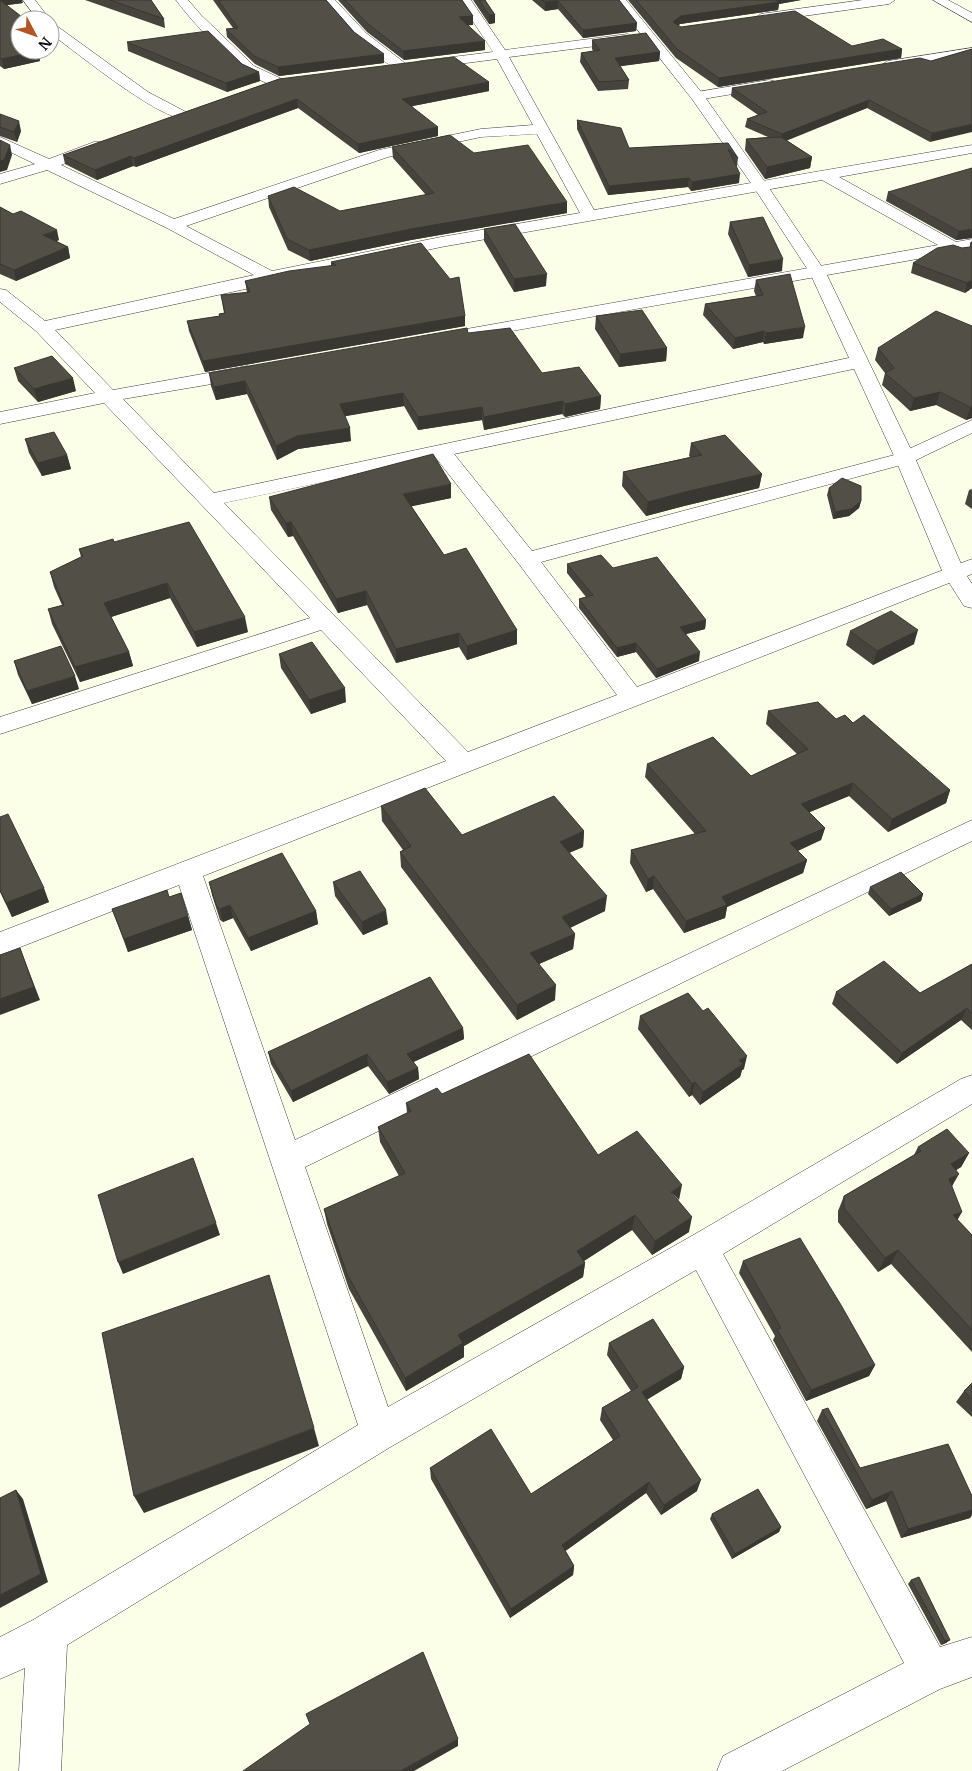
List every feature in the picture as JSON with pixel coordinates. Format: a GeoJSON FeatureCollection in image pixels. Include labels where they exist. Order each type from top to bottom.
{"type":"FeatureCollection","features":[{"type":"Feature","properties":{"kind":"street"},"geometry":{"type":"LineString","coordinates":[[182,0],[196,18],[249,69],[282,81],[260,87]]}},
{"type":"Feature","properties":{"kind":"street"},"geometry":{"type":"LineString","coordinates":[[328,0],[361,36],[401,67]]}},
{"type":"Feature","properties":{"kind":"street"},"geometry":{"type":"LineString","coordinates":[[465,0],[500,53],[589,215]]}},
{"type":"Feature","properties":{"kind":"street"},"geometry":{"type":"LineString","coordinates":[[620,0],[697,96],[760,185],[818,273],[858,362],[963,569],[972,601]]}},
{"type":"Feature","properties":{"kind":"street"},"geometry":{"type":"LineString","coordinates":[[747,20],[889,0]]}},
{"type":"Feature","properties":{"kind":"street"},"geometry":{"type":"LineString","coordinates":[[939,0],[972,18]]}},
{"type":"Feature","properties":{"kind":"street"},"geometry":{"type":"LineString","coordinates":[[60,34],[144,96],[181,115]]}},
{"type":"Feature","properties":{"kind":"street"},"geometry":{"type":"LineString","coordinates":[[382,70],[500,53],[647,36]]}},
{"type":"Feature","properties":{"kind":"street"},"geometry":{"type":"LineString","coordinates":[[874,67],[972,52]]}},
{"type":"Feature","properties":{"kind":"street"},"geometry":{"type":"LineString","coordinates":[[697,96],[785,82]]}},
{"type":"Feature","properties":{"kind":"street"},"geometry":{"type":"LineString","coordinates":[[163,121],[195,109]]}},
{"type":"Feature","properties":{"kind":"street"},"geometry":{"type":"LineString","coordinates":[[173,225],[384,153],[481,133],[542,129]]}},
{"type":"Feature","properties":{"kind":"street"},"geometry":{"type":"LineString","coordinates":[[0,141],[173,225],[270,277]]}},
{"type":"Feature","properties":{"kind":"street"},"geometry":{"type":"LineString","coordinates":[[0,179],[109,141]]}},
{"type":"Feature","properties":{"kind":"street"},"geometry":{"type":"LineString","coordinates":[[42,328],[270,277],[589,215],[972,149]]}},
{"type":"Feature","properties":{"kind":"street"},"geometry":{"type":"LineString","coordinates":[[824,175],[972,257]]}},
{"type":"Feature","properties":{"kind":"street"},"geometry":{"type":"LineString","coordinates":[[424,341],[818,273],[972,244]]}},
{"type":"Feature","properties":{"kind":"street"},"geometry":{"type":"LineString","coordinates":[[0,294],[42,328],[464,764]]}},
{"type":"Feature","properties":{"kind":"street"},"geometry":{"type":"LineString","coordinates":[[209,500],[858,362]]}},
{"type":"Feature","properties":{"kind":"street"},"geometry":{"type":"LineString","coordinates":[[0,418],[108,396],[266,368]]}},
{"type":"Feature","properties":{"kind":"street"},"geometry":{"type":"LineString","coordinates":[[527,559],[906,458],[972,426]]}},
{"type":"Feature","properties":{"kind":"street"},"geometry":{"type":"LineString","coordinates":[[440,450],[527,559],[632,698]]}},
{"type":"Feature","properties":{"kind":"street"},"geometry":{"type":"LineString","coordinates":[[0,944],[963,569]]}},
{"type":"Feature","properties":{"kind":"street"},"geometry":{"type":"LineString","coordinates":[[0,726],[326,621]]}},
{"type":"Feature","properties":{"kind":"street"},"geometry":{"type":"LineString","coordinates":[[286,1160],[972,830]]}},
{"type":"Feature","properties":{"kind":"street"},"geometry":{"type":"LineString","coordinates":[[188,871],[380,1433]]}},
{"type":"Feature","properties":{"kind":"street"},"geometry":{"type":"LineString","coordinates":[[0,1659],[47,1634],[380,1433],[702,1248],[972,1088]]}},
{"type":"Feature","properties":{"kind":"street"},"geometry":{"type":"LineString","coordinates":[[702,1248],[931,1671]]}},
{"type":"Feature","properties":{"kind":"street"},"geometry":{"type":"LineString","coordinates":[[40,1771],[47,1634]]}},
{"type":"Feature","properties":{"kind":"street"},"geometry":{"type":"LineString","coordinates":[[738,1771],[931,1671],[972,1657]]}},
{"type":"Feature","properties":{"kind":"building"},"geometry":{"type":"Polygon","coordinates":[[[0,0],[13,10],[10,10],[10,57],[0,58],[0,0]]]}},
{"type":"Feature","properties":{"kind":"building"},"geometry":{"type":"Polygon","coordinates":[[[110,0],[151,0],[164,19],[110,0]]]}},
{"type":"Feature","properties":{"kind":"building"},"geometry":{"type":"Polygon","coordinates":[[[218,0],[326,0],[354,32],[384,54],[278,67],[254,56],[226,29],[238,28],[218,0]]]}},
{"type":"Feature","properties":{"kind":"building"},"geometry":{"type":"Polygon","coordinates":[[[345,0],[462,0],[473,16],[459,17],[485,41],[403,51],[367,23],[345,0]]]}},
{"type":"Feature","properties":{"kind":"building"},"geometry":{"type":"Polygon","coordinates":[[[479,0],[485,0],[495,15],[489,15],[479,0]]]}},
{"type":"Feature","properties":{"kind":"building"},"geometry":{"type":"Polygon","coordinates":[[[542,0],[619,0],[637,23],[583,30],[558,1],[545,2],[542,0]]]}},
{"type":"Feature","properties":{"kind":"building"},"geometry":{"type":"Polygon","coordinates":[[[636,0],[776,0],[779,2],[681,16],[673,22],[681,27],[795,11],[852,46],[883,39],[902,49],[719,78],[677,49],[636,0]]]}},
{"type":"Feature","properties":{"kind":"building"},"geometry":{"type":"Polygon","coordinates":[[[208,31],[242,64],[259,72],[226,83],[127,42],[208,31]]]}},
{"type":"Feature","properties":{"kind":"building"},"geometry":{"type":"Polygon","coordinates":[[[646,33],[660,52],[615,58],[629,80],[599,82],[581,53],[600,50],[592,40],[646,33]]]}},
{"type":"Feature","properties":{"kind":"building"},"geometry":{"type":"Polygon","coordinates":[[[972,49],[972,124],[932,133],[869,100],[782,134],[747,119],[767,112],[732,88],[920,58],[931,61],[972,49]]]}},
{"type":"Feature","properties":{"kind":"building"},"geometry":{"type":"Polygon","coordinates":[[[454,57],[489,82],[402,99],[438,127],[358,144],[297,99],[134,158],[131,156],[95,170],[63,155],[279,79],[454,57]]]}},
{"type":"Feature","properties":{"kind":"building"},"geometry":{"type":"Polygon","coordinates":[[[0,114],[19,121],[14,132],[0,127],[0,114]]]}},
{"type":"Feature","properties":{"kind":"building"},"geometry":{"type":"Polygon","coordinates":[[[577,120],[621,128],[629,148],[728,143],[738,158],[728,149],[740,174],[692,182],[689,178],[609,186],[577,120]]]}},
{"type":"Feature","properties":{"kind":"building"},"geometry":{"type":"Polygon","coordinates":[[[450,135],[474,153],[528,145],[567,202],[411,229],[309,250],[287,239],[268,196],[294,187],[340,211],[434,193],[392,147],[450,135]]]}},
{"type":"Feature","properties":{"kind":"building"},"geometry":{"type":"Polygon","coordinates":[[[781,137],[812,157],[767,167],[746,139],[781,137]]]}},
{"type":"Feature","properties":{"kind":"building"},"geometry":{"type":"Polygon","coordinates":[[[0,140],[10,145],[4,160],[0,161],[0,140]]]}},
{"type":"Feature","properties":{"kind":"building"},"geometry":{"type":"Polygon","coordinates":[[[972,168],[972,229],[959,231],[888,192],[972,168]]]}},
{"type":"Feature","properties":{"kind":"building"},"geometry":{"type":"Polygon","coordinates":[[[0,207],[13,214],[21,211],[57,230],[43,235],[68,247],[14,270],[0,264],[0,207]]]}},
{"type":"Feature","properties":{"kind":"building"},"geometry":{"type":"Polygon","coordinates":[[[763,217],[783,259],[749,265],[730,222],[763,217]]]}},
{"type":"Feature","properties":{"kind":"building"},"geometry":{"type":"Polygon","coordinates":[[[515,224],[547,274],[514,279],[484,229],[515,224]]]}},
{"type":"Feature","properties":{"kind":"building"},"geometry":{"type":"Polygon","coordinates":[[[971,242],[972,280],[967,283],[913,263],[937,248],[953,245],[962,248],[970,247],[971,242]]]}},
{"type":"Feature","properties":{"kind":"building"},"geometry":{"type":"Polygon","coordinates":[[[421,243],[450,279],[459,277],[465,316],[203,361],[187,321],[220,316],[219,314],[225,313],[221,295],[250,292],[245,281],[289,271],[336,265],[331,262],[421,243]]]}},
{"type":"Feature","properties":{"kind":"building"},"geometry":{"type":"Polygon","coordinates":[[[790,274],[805,327],[766,333],[764,331],[735,338],[705,304],[763,295],[756,280],[790,274]]]}},
{"type":"Feature","properties":{"kind":"building"},"geometry":{"type":"Polygon","coordinates":[[[642,310],[667,348],[620,354],[596,316],[642,310]]]}},
{"type":"Feature","properties":{"kind":"building"},"geometry":{"type":"Polygon","coordinates":[[[936,311],[972,326],[972,407],[940,392],[914,398],[885,373],[894,368],[878,348],[936,311]]]}},
{"type":"Feature","properties":{"kind":"building"},"geometry":{"type":"Polygon","coordinates":[[[467,328],[468,333],[510,328],[542,373],[579,367],[601,396],[565,404],[563,401],[484,417],[482,407],[418,417],[403,393],[340,404],[350,428],[297,436],[276,446],[245,381],[214,387],[209,373],[467,328]]]}},
{"type":"Feature","properties":{"kind":"building"},"geometry":{"type":"Polygon","coordinates":[[[52,356],[73,378],[34,389],[14,368],[52,356]]]}},
{"type":"Feature","properties":{"kind":"building"},"geometry":{"type":"Polygon","coordinates":[[[54,432],[67,455],[38,463],[25,439],[54,432]]]}},
{"type":"Feature","properties":{"kind":"building"},"geometry":{"type":"Polygon","coordinates":[[[725,435],[762,474],[648,502],[623,472],[702,455],[691,443],[725,435]]]}},
{"type":"Feature","properties":{"kind":"building"},"geometry":{"type":"Polygon","coordinates":[[[433,454],[451,484],[403,494],[444,555],[466,548],[517,630],[467,646],[459,633],[396,649],[366,591],[336,599],[291,522],[286,523],[269,497],[433,454]]]}},
{"type":"Feature","properties":{"kind":"building"},"geometry":{"type":"Polygon","coordinates":[[[842,478],[861,486],[861,501],[851,509],[835,512],[829,488],[842,478]]]}},
{"type":"Feature","properties":{"kind":"building"},"geometry":{"type":"Polygon","coordinates":[[[189,522],[245,617],[194,632],[167,583],[104,603],[129,652],[75,667],[48,609],[64,605],[50,572],[83,556],[79,549],[113,539],[114,542],[189,522]]]}},
{"type":"Feature","properties":{"kind":"building"},"geometry":{"type":"Polygon","coordinates":[[[601,555],[613,568],[657,557],[706,620],[680,627],[700,652],[657,669],[636,643],[617,648],[579,599],[593,595],[567,564],[601,555]]]}},
{"type":"Feature","properties":{"kind":"building"},"geometry":{"type":"Polygon","coordinates":[[[891,611],[918,630],[877,651],[850,631],[891,611]]]}},
{"type":"Feature","properties":{"kind":"building"},"geometry":{"type":"Polygon","coordinates":[[[312,642],[345,688],[309,700],[279,654],[312,642]]]}},
{"type":"Feature","properties":{"kind":"building"},"geometry":{"type":"Polygon","coordinates":[[[61,646],[75,676],[27,691],[14,661],[61,646]]]}},
{"type":"Feature","properties":{"kind":"building"},"geometry":{"type":"Polygon","coordinates":[[[818,702],[836,719],[845,715],[853,723],[864,715],[950,790],[892,819],[853,783],[801,804],[825,828],[790,843],[807,860],[722,897],[727,905],[686,921],[654,876],[648,879],[631,850],[706,831],[647,764],[713,737],[751,776],[808,749],[768,711],[818,702]]]}},
{"type":"Feature","properties":{"kind":"building"},"geometry":{"type":"Polygon","coordinates":[[[425,788],[462,835],[554,796],[584,831],[560,842],[607,896],[562,917],[575,934],[530,953],[556,985],[517,1005],[400,852],[411,846],[381,806],[425,788]]]}},
{"type":"Feature","properties":{"kind":"building"},"geometry":{"type":"Polygon","coordinates":[[[8,814],[44,888],[6,903],[0,890],[0,817],[8,814]]]}},
{"type":"Feature","properties":{"kind":"building"},"geometry":{"type":"Polygon","coordinates":[[[282,853],[316,911],[248,938],[230,905],[220,909],[217,907],[209,882],[282,853]]]}},
{"type":"Feature","properties":{"kind":"building"},"geometry":{"type":"Polygon","coordinates":[[[360,871],[386,910],[362,922],[333,882],[360,871]]]}},
{"type":"Feature","properties":{"kind":"building"},"geometry":{"type":"Polygon","coordinates":[[[901,872],[923,894],[891,909],[870,887],[901,872]]]}},
{"type":"Feature","properties":{"kind":"building"},"geometry":{"type":"Polygon","coordinates":[[[167,890],[169,897],[181,893],[188,916],[124,939],[112,909],[167,890]]]}},
{"type":"Feature","properties":{"kind":"building"},"geometry":{"type":"Polygon","coordinates":[[[20,948],[34,987],[0,999],[0,955],[20,948]]]}},
{"type":"Feature","properties":{"kind":"building"},"geometry":{"type":"Polygon","coordinates":[[[884,961],[920,993],[972,964],[972,1013],[967,1008],[902,1053],[836,992],[884,961]]]}},
{"type":"Feature","properties":{"kind":"building"},"geometry":{"type":"Polygon","coordinates":[[[430,977],[463,1028],[407,1054],[418,1068],[387,1082],[367,1054],[291,1091],[268,1052],[430,977]]]}},
{"type":"Feature","properties":{"kind":"building"},"geometry":{"type":"Polygon","coordinates":[[[688,993],[703,1011],[708,1008],[747,1056],[739,1060],[743,1064],[703,1092],[695,1082],[692,1084],[640,1016],[688,993]]]}},
{"type":"Feature","properties":{"kind":"building"},"geometry":{"type":"Polygon","coordinates":[[[529,1054],[598,1155],[637,1131],[682,1185],[671,1192],[692,1217],[655,1241],[635,1215],[577,1251],[585,1263],[458,1335],[463,1343],[405,1378],[347,1274],[324,1209],[405,1173],[378,1127],[411,1111],[406,1103],[437,1088],[442,1094],[529,1054]]]}},
{"type":"Feature","properties":{"kind":"building"},"geometry":{"type":"Polygon","coordinates":[[[947,1129],[969,1153],[951,1164],[959,1174],[949,1179],[962,1212],[953,1215],[972,1235],[972,1330],[898,1250],[885,1258],[844,1208],[844,1196],[921,1151],[918,1147],[947,1129]]]}},
{"type":"Feature","properties":{"kind":"building"},"geometry":{"type":"Polygon","coordinates":[[[193,1158],[216,1223],[118,1262],[98,1195],[193,1158]]]}},
{"type":"Feature","properties":{"kind":"building"},"geometry":{"type":"Polygon","coordinates":[[[800,1238],[875,1365],[811,1390],[777,1329],[781,1328],[743,1261],[800,1238]]]}},
{"type":"Feature","properties":{"kind":"building"},"geometry":{"type":"Polygon","coordinates":[[[269,1275],[314,1428],[134,1496],[102,1333],[269,1275]]]}},
{"type":"Feature","properties":{"kind":"building"},"geometry":{"type":"Polygon","coordinates":[[[653,1319],[684,1367],[642,1392],[701,1480],[664,1505],[649,1482],[562,1545],[574,1566],[511,1609],[430,1468],[491,1429],[531,1494],[620,1436],[602,1408],[638,1387],[609,1343],[653,1319]]]}},
{"type":"Feature","properties":{"kind":"building"},"geometry":{"type":"Polygon","coordinates":[[[972,1383],[972,1399],[964,1391],[972,1383]]]}},
{"type":"Feature","properties":{"kind":"building"},"geometry":{"type":"Polygon","coordinates":[[[828,1408],[860,1468],[948,1444],[972,1496],[972,1510],[908,1529],[892,1491],[872,1500],[822,1410],[828,1408]]]}},
{"type":"Feature","properties":{"kind":"building"},"geometry":{"type":"Polygon","coordinates":[[[758,1489],[781,1527],[735,1554],[712,1514],[758,1489]]]}},
{"type":"Feature","properties":{"kind":"building"},"geometry":{"type":"Polygon","coordinates":[[[16,1490],[41,1574],[0,1595],[0,1498],[16,1490]]]}},
{"type":"Feature","properties":{"kind":"building"},"geometry":{"type":"Polygon","coordinates":[[[919,1577],[950,1640],[945,1641],[911,1580],[919,1577]]]}},
{"type":"Feature","properties":{"kind":"building"},"geometry":{"type":"Polygon","coordinates":[[[423,1652],[458,1739],[400,1771],[243,1771],[310,1724],[306,1714],[423,1652]]]}}]}
